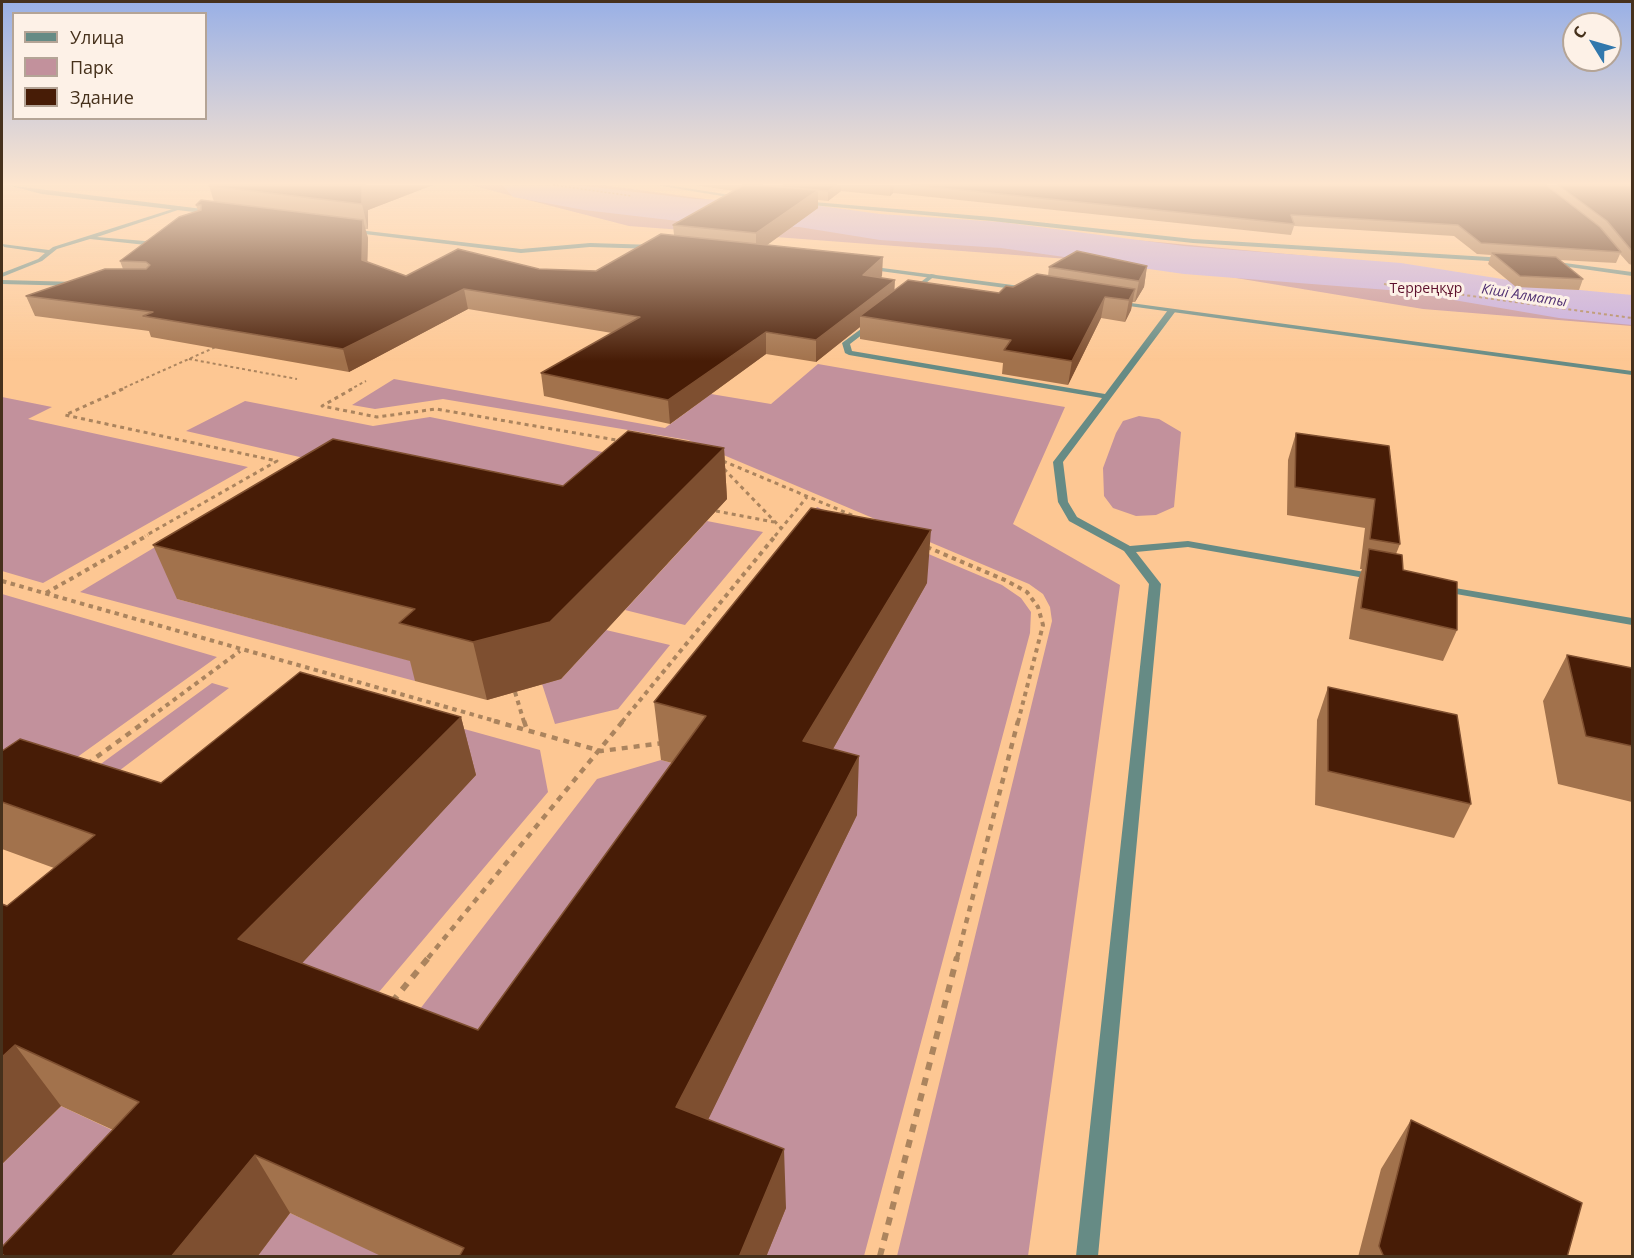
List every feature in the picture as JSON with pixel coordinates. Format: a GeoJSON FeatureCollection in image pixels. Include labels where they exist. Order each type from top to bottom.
{"type":"FeatureCollection","features":[{"type":"Feature","properties":{"kind":"street"},"geometry":{"type":"LineString","coordinates":[[4,244],[51,252]]}},
{"type":"Feature","properties":{"kind":"street"},"geometry":{"type":"LineString","coordinates":[[2,275],[40,260],[51,252],[71,244]]}},
{"type":"Feature","properties":{"kind":"street"},"geometry":{"type":"LineString","coordinates":[[442,244],[521,251],[624,244],[666,248]]}},
{"type":"Feature","properties":{"kind":"street"},"geometry":{"type":"LineString","coordinates":[[1238,244],[1512,260]]}},
{"type":"Feature","properties":{"kind":"street"},"geometry":{"type":"LineString","coordinates":[[1547,263],[1631,274]]}},
{"type":"Feature","properties":{"kind":"street"},"geometry":{"type":"LineString","coordinates":[[1624,266],[1631,274]]}},
{"type":"Feature","properties":{"kind":"street"},"geometry":{"type":"LineString","coordinates":[[862,267],[1039,291]]}},
{"type":"Feature","properties":{"kind":"street"},"geometry":{"type":"LineString","coordinates":[[898,302],[933,275]]}},
{"type":"Feature","properties":{"kind":"street"},"geometry":{"type":"LineString","coordinates":[[2,282],[85,284]]}},
{"type":"Feature","properties":{"kind":"street"},"geometry":{"type":"LineString","coordinates":[[1106,302],[1632,373]]}},
{"type":"Feature","properties":{"kind":"street"},"geometry":{"type":"LineString","coordinates":[[1087,1257],[1155,584],[1128,549],[1073,519],[1063,502],[1058,462],[1171,312]]}},
{"type":"Feature","properties":{"kind":"street"},"geometry":{"type":"LineString","coordinates":[[881,316],[846,343],[849,353],[1108,396]]}},
{"type":"Feature","properties":{"kind":"street"},"geometry":{"type":"LineString","coordinates":[[1128,549],[1188,544],[1387,579]]}},
{"type":"Feature","properties":{"kind":"street"},"geometry":{"type":"LineString","coordinates":[[1434,587],[1632,622]]}},
{"type":"Feature","properties":{"kind":"path"},"geometry":{"type":"LineString","coordinates":[[46,593],[277,461],[65,415],[228,341]]}},
{"type":"Feature","properties":{"kind":"path"},"geometry":{"type":"LineString","coordinates":[[188,359],[297,379]]}},
{"type":"Feature","properties":{"kind":"path"},"geometry":{"type":"LineString","coordinates":[[366,381],[322,406],[377,417],[436,409],[631,442]]}},
{"type":"Feature","properties":{"kind":"path"},"geometry":{"type":"LineString","coordinates":[[721,463],[860,519]]}},
{"type":"Feature","properties":{"kind":"path"},"geometry":{"type":"LineString","coordinates":[[721,463],[782,529]]}},
{"type":"Feature","properties":{"kind":"path"},"geometry":{"type":"LineString","coordinates":[[385,1011],[601,751],[807,497]]}},
{"type":"Feature","properties":{"kind":"path"},"geometry":{"type":"LineString","coordinates":[[716,511],[776,522]]}},
{"type":"Feature","properties":{"kind":"path"},"geometry":{"type":"LineString","coordinates":[[880,1257],[1043,625],[1038,607],[1027,592],[923,545]]}},
{"type":"Feature","properties":{"kind":"path"},"geometry":{"type":"LineString","coordinates":[[2,581],[240,651],[601,751],[675,741]]}},
{"type":"Feature","properties":{"kind":"path"},"geometry":{"type":"LineString","coordinates":[[78,770],[240,651]]}},
{"type":"Feature","properties":{"kind":"path"},"geometry":{"type":"LineString","coordinates":[[328,686],[337,678]]}},
{"type":"Feature","properties":{"kind":"path"},"geometry":{"type":"LineString","coordinates":[[515,692],[527,730]]}},
{"type":"Feature","properties":{"kind":"green space","name":"Терреңқұр"},"geometry":{"type":"Polygon","coordinates":[[[865,244],[1175,244],[1341,259],[1439,271],[1514,292],[1632,297],[1632,326],[1423,309],[1230,277],[1068,259],[865,244]]]}},
{"type":"Feature","properties":{"kind":"green space"},"geometry":{"type":"Polygon","coordinates":[[[818,364],[1065,407],[1013,524],[1120,585],[1028,1256],[897,1256],[1052,621],[1050,607],[1043,594],[1029,584],[688,440],[443,399],[375,409],[352,405],[394,379],[665,428],[711,394],[771,404],[818,364]]]}},
{"type":"Feature","properties":{"kind":"green space"},"geometry":{"type":"Polygon","coordinates":[[[2,397],[52,407],[28,419],[248,467],[43,583],[2,571],[2,397]]]}},
{"type":"Feature","properties":{"kind":"green space"},"geometry":{"type":"Polygon","coordinates":[[[245,401],[373,426],[430,417],[701,472],[177,599],[431,666],[415,681],[80,592],[304,458],[186,431],[245,401]]]}},
{"type":"Feature","properties":{"kind":"green space"},"geometry":{"type":"Polygon","coordinates":[[[1139,416],[1159,419],[1181,432],[1174,507],[1156,515],[1136,516],[1113,508],[1104,496],[1103,468],[1116,433],[1123,421],[1139,416]]]}},
{"type":"Feature","properties":{"kind":"green space"},"geometry":{"type":"Polygon","coordinates":[[[817,507],[1002,585],[1021,598],[1031,612],[1030,633],[864,1256],[766,1256],[685,1167],[804,800],[812,560],[780,553],[817,507]]]}},
{"type":"Feature","properties":{"kind":"green space"},"geometry":{"type":"Polygon","coordinates":[[[707,521],[763,532],[685,625],[625,610],[707,521]]]}},
{"type":"Feature","properties":{"kind":"green space"},"geometry":{"type":"Polygon","coordinates":[[[2,594],[217,657],[2,811],[2,594]]]}},
{"type":"Feature","properties":{"kind":"green space"},"geometry":{"type":"Polygon","coordinates":[[[606,630],[670,645],[618,709],[555,724],[542,684],[561,679],[606,630]]]}},
{"type":"Feature","properties":{"kind":"green space"},"geometry":{"type":"Polygon","coordinates":[[[212,683],[229,688],[75,804],[54,798],[212,683]]]}},
{"type":"Feature","properties":{"kind":"green space"},"geometry":{"type":"Polygon","coordinates":[[[356,699],[540,750],[548,792],[346,1031],[268,1000],[356,699]]]}},
{"type":"Feature","properties":{"kind":"green space"},"geometry":{"type":"Polygon","coordinates":[[[661,760],[711,774],[498,1091],[390,1048],[597,779],[661,760]]]}},
{"type":"Feature","properties":{"kind":"green space"},"geometry":{"type":"Polygon","coordinates":[[[61,1106],[180,1162],[97,1256],[2,1256],[2,1164],[61,1106]]]}},
{"type":"Feature","properties":{"kind":"green space"},"geometry":{"type":"Polygon","coordinates":[[[290,1213],[383,1256],[257,1256],[290,1213]]]}},
{"type":"Feature","properties":{"kind":"building"},"geometry":{"type":"Polygon","coordinates":[[[143,244],[362,244],[362,260],[406,276],[458,249],[539,269],[596,271],[644,244],[755,244],[883,257],[863,275],[895,280],[816,340],[766,332],[668,400],[541,373],[640,317],[464,289],[343,349],[143,316],[153,312],[26,296],[105,269],[146,269],[150,265],[146,262],[120,261],[143,244]]]}},
{"type":"Feature","properties":{"kind":"building"},"geometry":{"type":"Polygon","coordinates":[[[1492,244],[1614,244],[1621,252],[1492,244]]]}},
{"type":"Feature","properties":{"kind":"building"},"geometry":{"type":"Polygon","coordinates":[[[1077,251],[1147,266],[1139,281],[1049,267],[1077,251]]]}},
{"type":"Feature","properties":{"kind":"building"},"geometry":{"type":"Polygon","coordinates":[[[1492,253],[1556,257],[1583,279],[1520,276],[1492,253]]]}},
{"type":"Feature","properties":{"kind":"building"},"geometry":{"type":"Polygon","coordinates":[[[1037,274],[1135,289],[1129,300],[1105,297],[1072,361],[1004,350],[1011,340],[860,316],[908,280],[999,293],[1006,286],[1013,287],[1037,274]]]}},
{"type":"Feature","properties":{"kind":"building"},"geometry":{"type":"Polygon","coordinates":[[[628,431],[724,448],[550,622],[473,642],[399,623],[415,609],[153,545],[333,439],[563,486],[628,431]]]}},
{"type":"Feature","properties":{"kind":"building"},"geometry":{"type":"Polygon","coordinates":[[[1296,433],[1389,446],[1400,544],[1370,539],[1375,499],[1295,487],[1296,433]]]}},
{"type":"Feature","properties":{"kind":"building"},"geometry":{"type":"Polygon","coordinates":[[[811,508],[931,530],[803,741],[859,756],[676,1107],[784,1149],[739,1257],[459,1257],[464,1248],[255,1155],[171,1257],[6,1257],[2,1254],[2,1247],[139,1102],[15,1045],[2,1057],[2,904],[7,906],[95,835],[2,802],[2,751],[20,739],[161,783],[300,672],[461,717],[238,939],[478,1030],[706,716],[654,702],[811,508]]]}},
{"type":"Feature","properties":{"kind":"building"},"geometry":{"type":"Polygon","coordinates":[[[1369,549],[1402,555],[1403,570],[1457,582],[1457,630],[1361,608],[1369,549]]]}},
{"type":"Feature","properties":{"kind":"building"},"geometry":{"type":"Polygon","coordinates":[[[1567,655],[1632,668],[1632,746],[1586,736],[1567,655]]]}},
{"type":"Feature","properties":{"kind":"building"},"geometry":{"type":"Polygon","coordinates":[[[1328,687],[1457,715],[1471,804],[1328,771],[1328,687]]]}},
{"type":"Feature","properties":{"kind":"building"},"geometry":{"type":"Polygon","coordinates":[[[1411,1120],[1582,1203],[1567,1257],[1384,1257],[1379,1246],[1411,1120]]]}},
{"type":"Feature","properties":{"kind":"waterway","name":"Кіші Алматы"},"geometry":{"type":"LineString","coordinates":[[1065,244],[1184,260],[1401,277],[1559,303],[1632,310]]}}]}
